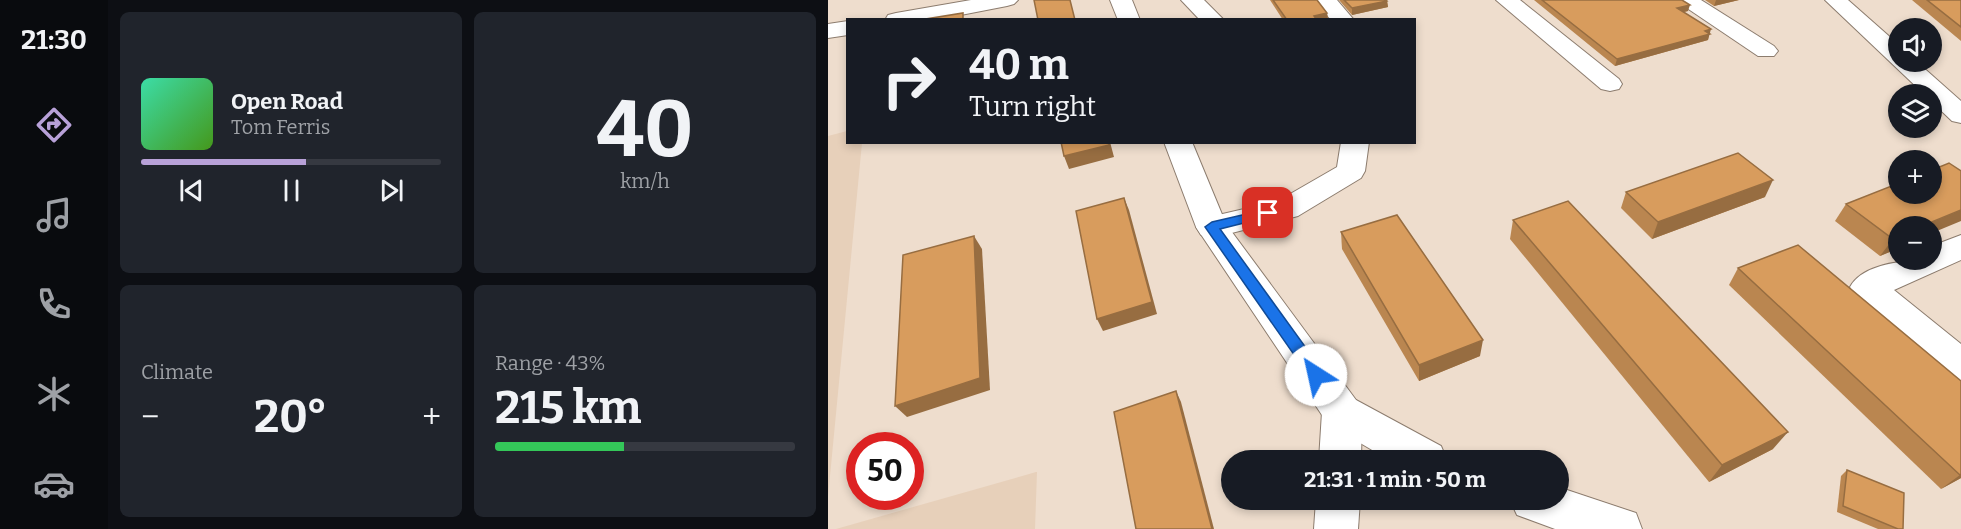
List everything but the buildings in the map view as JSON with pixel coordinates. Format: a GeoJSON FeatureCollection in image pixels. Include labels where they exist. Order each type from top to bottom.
{"type":"FeatureCollection","features":[{"type":"Feature","properties":{"kind":"main road"},"geometry":{"type":"LineString","coordinates":[[895,18],[896,0]]}},
{"type":"Feature","properties":{"kind":"main road"},"geometry":{"type":"LineString","coordinates":[[906,18],[1007,0]]}},
{"type":"Feature","properties":{"kind":"main road"},"geometry":{"type":"LineString","coordinates":[[1121,0],[1128,18]]}},
{"type":"Feature","properties":{"kind":"main road"},"geometry":{"type":"LineString","coordinates":[[1192,0],[1211,18]]}},
{"type":"Feature","properties":{"kind":"main road"},"geometry":{"type":"LineString","coordinates":[[1325,0],[1341,18]]}},
{"type":"Feature","properties":{"kind":"main road"},"geometry":{"type":"LineString","coordinates":[[1507,0],[1610,84]]}},
{"type":"Feature","properties":{"kind":"main road"},"geometry":{"type":"LineString","coordinates":[[1686,0],[1766,51]]}},
{"type":"Feature","properties":{"kind":"main road"},"geometry":{"type":"LineString","coordinates":[[1836,0],[1888,48]]}},
{"type":"Feature","properties":{"kind":"main road"},"geometry":{"type":"LineString","coordinates":[[828,31],[846,28]]}},
{"type":"Feature","properties":{"kind":"main road"},"geometry":{"type":"LineString","coordinates":[[1914,72],[1961,115]]}},
{"type":"Feature","properties":{"kind":"main road"},"geometry":{"type":"LineString","coordinates":[[1179,144],[1212,227],[1342,412],[1408,450]]}},
{"type":"Feature","properties":{"kind":"main road"},"geometry":{"type":"LineString","coordinates":[[1212,227],[1287,209],[1352,171],[1355,144]]}},
{"type":"Feature","properties":{"kind":"main road"},"geometry":{"type":"LineString","coordinates":[[1942,255],[1961,247]]}},
{"type":"Feature","properties":{"kind":"main road"},"geometry":{"type":"LineString","coordinates":[[1906,270],[1867,287],[1961,366]]}},
{"type":"Feature","properties":{"kind":"main road"},"geometry":{"type":"LineString","coordinates":[[1340,450],[1342,412]]}},
{"type":"Feature","properties":{"kind":"main road"},"geometry":{"type":"LineString","coordinates":[[1336,529],[1337,510]]}},
{"type":"Feature","properties":{"kind":"main road"},"geometry":{"type":"LineString","coordinates":[[1562,510],[1620,529]]}},
{"type":"Feature","properties":{"kind":"shaded area"},"geometry":{"type":"Polygon","coordinates":[[[846,131],[846,144],[862,144],[828,497],[828,136],[846,131]]]}},
{"type":"Feature","properties":{"kind":"shaded area"},"geometry":{"type":"Polygon","coordinates":[[[1036,472],[1035,529],[836,529],[903,510],[924,510],[924,504],[1036,472]]]}},
{"type":"Feature","properties":{"kind":"route"},"geometry":{"type":"LineString","coordinates":[[1268,213],[1212,227],[1316,375]]}}]}
